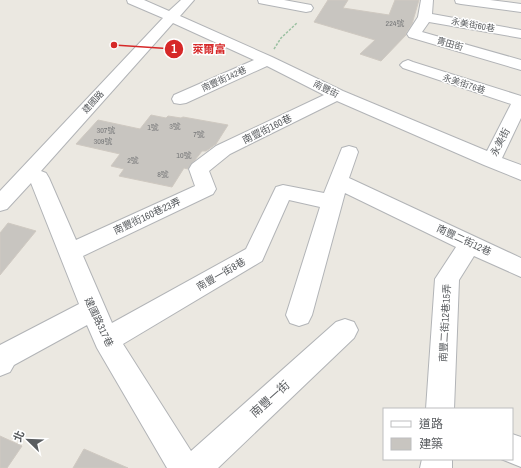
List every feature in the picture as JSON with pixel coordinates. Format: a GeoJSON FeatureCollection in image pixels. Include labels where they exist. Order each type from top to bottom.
{"type":"FeatureCollection","features":[{"type":"Feature","properties":{"kind":"street","name":"南豐街"},"geometry":{"type":"LineString","coordinates":[[133,0],[172,16],[267,60],[337,95],[521,173]]}},
{"type":"Feature","properties":{"kind":"street","name":"建國路"},"geometry":{"type":"LineString","coordinates":[[0,204],[188,0]]}},
{"type":"Feature","properties":{"kind":"street"},"geometry":{"type":"LineString","coordinates":[[264,0],[308,4],[297,23]]}},
{"type":"Feature","properties":{"kind":"street","name":"青田街"},"geometry":{"type":"LineString","coordinates":[[427,0],[425,17],[414,34],[521,64]]}},
{"type":"Feature","properties":{"kind":"street"},"geometry":{"type":"LineString","coordinates":[[461,0],[521,8]]}},
{"type":"Feature","properties":{"kind":"street","name":"永美街60巷"},"geometry":{"type":"LineString","coordinates":[[425,17],[521,34]]}},
{"type":"Feature","properties":{"kind":"street","name":"南豐街142巷"},"geometry":{"type":"LineString","coordinates":[[180,99],[267,60]]}},
{"type":"Feature","properties":{"kind":"street","name":"永美街76巷"},"geometry":{"type":"LineString","coordinates":[[408,65],[521,102]]}},
{"type":"Feature","properties":{"kind":"street","name":"南豐街160巷"},"geometry":{"type":"LineString","coordinates":[[200,169],[223,150],[337,95]]}},
{"type":"Feature","properties":{"kind":"street","name":"永美街"},"geometry":{"type":"LineString","coordinates":[[491,161],[521,102]]}},
{"type":"Feature","properties":{"kind":"street"},"geometry":{"type":"LineString","coordinates":[[299,315],[335,192],[349,152]]}},
{"type":"Feature","properties":{"kind":"street","name":"南豐街160巷23弄"},"geometry":{"type":"LineString","coordinates":[[69,253],[206,189],[200,169]]}},
{"type":"Feature","properties":{"kind":"street","name":"建國路317巷"},"geometry":{"type":"LineString","coordinates":[[28,174],[39,178],[106,340],[184,468]]}},
{"type":"Feature","properties":{"kind":"street","name":"南豐一街8巷"},"geometry":{"type":"LineString","coordinates":[[106,340],[254,255],[283,192],[335,192]]}},
{"type":"Feature","properties":{"kind":"street","name":"南豐二街12巷"},"geometry":{"type":"LineString","coordinates":[[335,192],[406,213],[521,268]]}},
{"type":"Feature","properties":{"kind":"street","name":"南豐二街12巷15弄"},"geometry":{"type":"LineString","coordinates":[[440,408],[447,279],[470,244]]}},
{"type":"Feature","properties":{"kind":"street"},"geometry":{"type":"LineString","coordinates":[[0,363],[5,356],[93,309]]}},
{"type":"Feature","properties":{"kind":"street","name":"南豐一街"},"geometry":{"type":"LineString","coordinates":[[195,468],[345,330]]}},
{"type":"Feature","properties":{"kind":"path"},"geometry":{"type":"LineString","coordinates":[[267,60],[281,38],[297,23]]}},
{"type":"Feature","properties":{"kind":"building"},"geometry":{"type":"Polygon","coordinates":[[[328,0],[348,0],[343,8],[389,15],[395,0],[419,0],[412,24],[406,35],[381,61],[360,54],[375,40],[314,22],[328,0]]]}},
{"type":"Feature","properties":{"kind":"building"},"geometry":{"type":"Polygon","coordinates":[[[151,115],[166,118],[168,116],[183,117],[228,125],[216,144],[206,151],[202,151],[188,169],[184,168],[172,187],[119,176],[124,169],[111,166],[120,154],[76,144],[98,120],[140,129],[151,115]]]}},
{"type":"Feature","properties":{"kind":"building"},"geometry":{"type":"Polygon","coordinates":[[[8,223],[36,231],[0,275],[0,233],[8,223]]]}},
{"type":"Feature","properties":{"kind":"building"},"geometry":{"type":"Polygon","coordinates":[[[0,436],[22,446],[7,468],[0,468],[0,436]]]}},
{"type":"Feature","properties":{"kind":"building"},"geometry":{"type":"Polygon","coordinates":[[[84,449],[128,468],[73,468],[84,449]]]}},
{"type":"Feature","properties":{"kind":"place","name":"萊爾富"},"geometry":{"type":"Point","coordinates":[114,45]}}]}
